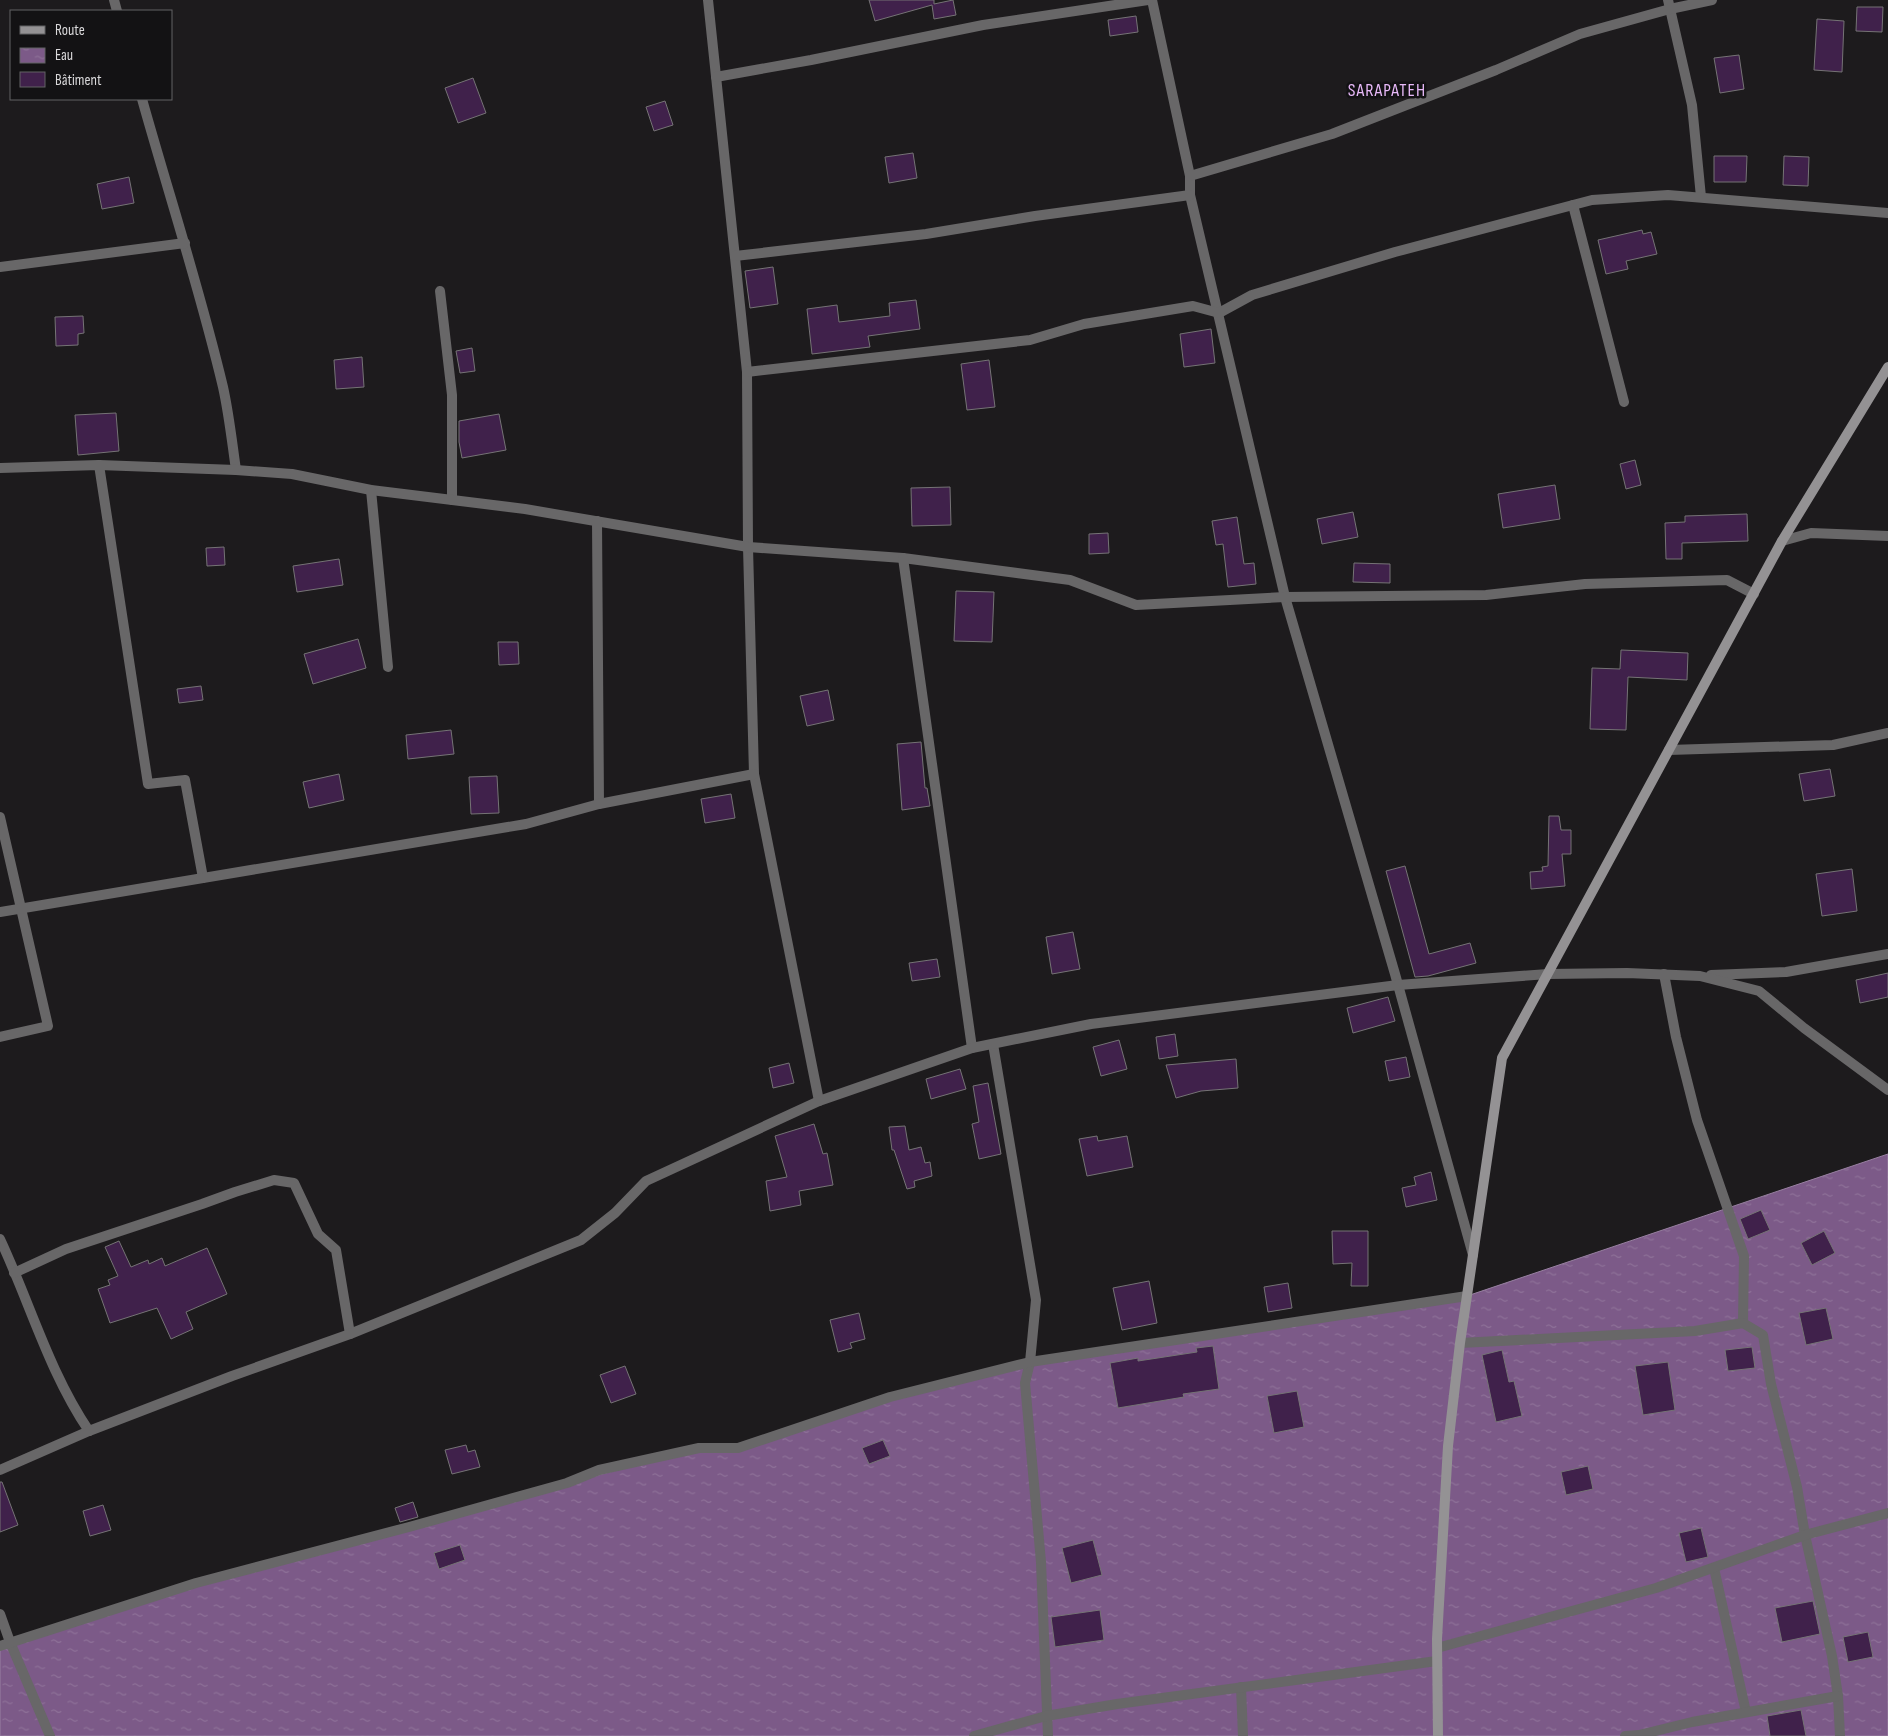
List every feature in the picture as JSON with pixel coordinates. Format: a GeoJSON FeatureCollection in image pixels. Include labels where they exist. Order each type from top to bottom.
{"type":"FeatureCollection","features":[{"type":"Feature","properties":{"kind":"street"},"geometry":{"type":"LineString","coordinates":[[708,0],[747,372],[748,547],[754,774],[819,1101]]}},
{"type":"Feature","properties":{"kind":"street"},"geometry":{"type":"LineString","coordinates":[[716,77],[983,25],[1148,0]]}},
{"type":"Feature","properties":{"kind":"street"},"geometry":{"type":"LineString","coordinates":[[1152,0],[1190,176],[1190,195],[1285,596],[1398,985],[1473,1256]]}},
{"type":"Feature","properties":{"kind":"street"},"geometry":{"type":"LineString","coordinates":[[1190,176],[1332,134],[1496,70],[1580,34],[1669,4],[1712,0]]}},
{"type":"Feature","properties":{"kind":"street"},"geometry":{"type":"LineString","coordinates":[[1669,4],[1692,105],[1701,196]]}},
{"type":"Feature","properties":{"kind":"street"},"geometry":{"type":"LineString","coordinates":[[142,100],[172,204],[186,243],[223,389],[236,470]]}},
{"type":"Feature","properties":{"kind":"street"},"geometry":{"type":"LineString","coordinates":[[735,256],[926,234],[1128,202],[1190,195]]}},
{"type":"Feature","properties":{"kind":"street"},"geometry":{"type":"LineString","coordinates":[[747,372],[1030,340],[1084,324],[1193,306],[1219,313],[1252,295],[1290,283],[1395,252],[1592,200],[1668,195],[1701,196],[1888,213]]}},
{"type":"Feature","properties":{"kind":"street"},"geometry":{"type":"LineString","coordinates":[[1573,205],[1624,402]]}},
{"type":"Feature","properties":{"kind":"street"},"geometry":{"type":"LineString","coordinates":[[0,267],[186,243]]}},
{"type":"Feature","properties":{"kind":"street"},"geometry":{"type":"LineString","coordinates":[[440,291],[452,395],[452,500]]}},
{"type":"Feature","properties":{"kind":"street"},"geometry":{"type":"LineString","coordinates":[[1438,1736],[1437,1648],[1448,1446],[1460,1344],[1502,1058],[1782,541],[1888,367]]}},
{"type":"Feature","properties":{"kind":"street"},"geometry":{"type":"LineString","coordinates":[[100,465],[148,784],[185,780],[203,878]]}},
{"type":"Feature","properties":{"kind":"street"},"geometry":{"type":"LineString","coordinates":[[0,468],[100,465],[292,474],[371,490],[525,509],[748,547],[903,558],[1070,580],[1136,605],[1285,596],[1486,595],[1585,584],[1727,580],[1754,594]]}},
{"type":"Feature","properties":{"kind":"street"},"geometry":{"type":"LineString","coordinates":[[371,490],[388,667]]}},
{"type":"Feature","properties":{"kind":"street"},"geometry":{"type":"LineString","coordinates":[[597,521],[599,804]]}},
{"type":"Feature","properties":{"kind":"street"},"geometry":{"type":"LineString","coordinates":[[1782,541],[1812,533],[1888,536]]}},
{"type":"Feature","properties":{"kind":"street"},"geometry":{"type":"LineString","coordinates":[[903,558],[972,1048]]}},
{"type":"Feature","properties":{"kind":"street"},"geometry":{"type":"LineString","coordinates":[[1670,750],[1833,746],[1888,734]]}},
{"type":"Feature","properties":{"kind":"street"},"geometry":{"type":"LineString","coordinates":[[0,912],[526,824],[599,804],[754,774]]}},
{"type":"Feature","properties":{"kind":"street"},"geometry":{"type":"LineString","coordinates":[[0,817],[48,1026],[0,1037]]}},
{"type":"Feature","properties":{"kind":"street"},"geometry":{"type":"LineString","coordinates":[[0,1470],[89,1431],[232,1376],[350,1334],[581,1240],[615,1213],[646,1181],[819,1101],[972,1048],[1091,1024],[1398,985],[1548,974],[1626,973],[1700,976],[1786,972],[1888,954]]}},
{"type":"Feature","properties":{"kind":"street"},"geometry":{"type":"LineString","coordinates":[[1664,974],[1676,1037],[1697,1120],[1744,1256],[1743,1323]]}},
{"type":"Feature","properties":{"kind":"street"},"geometry":{"type":"LineString","coordinates":[[1700,976],[1759,992],[1888,1090]]}},
{"type":"Feature","properties":{"kind":"street"},"geometry":{"type":"LineString","coordinates":[[992,1044],[1036,1300],[1030,1362],[1024,1382],[1041,1562],[1048,1736]]}},
{"type":"Feature","properties":{"kind":"street"},"geometry":{"type":"LineString","coordinates":[[14,1273],[66,1249],[235,1192],[274,1180],[294,1183],[318,1234],[336,1250],[350,1334]]}},
{"type":"Feature","properties":{"kind":"street"},"geometry":{"type":"LineString","coordinates":[[0,1239],[50,1360],[77,1413],[89,1431]]}},
{"type":"Feature","properties":{"kind":"street"},"geometry":{"type":"LineString","coordinates":[[5,1644],[196,1583],[567,1483],[599,1470],[699,1448],[738,1448],[890,1397],[1030,1362],[1467,1296]]}},
{"type":"Feature","properties":{"kind":"street"},"geometry":{"type":"LineString","coordinates":[[1460,1344],[1695,1331],[1743,1323],[1763,1335],[1771,1384],[1797,1487],[1805,1534],[1832,1656],[1838,1696],[1840,1736]]}},
{"type":"Feature","properties":{"kind":"street"},"geometry":{"type":"LineString","coordinates":[[1437,1648],[1656,1588],[1805,1534],[1888,1512]]}},
{"type":"Feature","properties":{"kind":"street"},"geometry":{"type":"LineString","coordinates":[[1714,1568],[1746,1712]]}},
{"type":"Feature","properties":{"kind":"street"},"geometry":{"type":"LineString","coordinates":[[0,1614],[5,1644],[50,1736]]}},
{"type":"Feature","properties":{"kind":"street"},"geometry":{"type":"LineString","coordinates":[[974,1736],[1046,1716],[1117,1704],[1437,1661]]}},
{"type":"Feature","properties":{"kind":"street"},"geometry":{"type":"LineString","coordinates":[[1241,1687],[1243,1736]]}},
{"type":"Feature","properties":{"kind":"street"},"geometry":{"type":"LineString","coordinates":[[1625,1736],[1838,1696]]}},
{"type":"Feature","properties":{"kind":"water"},"geometry":{"type":"Polygon","coordinates":[[[1888,1154],[1888,1736],[0,1736],[0,1647],[196,1583],[699,1448],[738,1448],[890,1397],[1030,1362],[1467,1296],[1888,1154]]]}},
{"type":"Feature","properties":{"kind":"building"},"geometry":{"type":"Polygon","coordinates":[[[869,0],[934,0],[934,4],[953,0],[956,15],[934,19],[932,5],[875,21],[869,0]]]}},
{"type":"Feature","properties":{"kind":"building"},"geometry":{"type":"Polygon","coordinates":[[[1857,7],[1883,7],[1882,32],[1856,31],[1857,7]]]}},
{"type":"Feature","properties":{"kind":"building"},"geometry":{"type":"Polygon","coordinates":[[[1136,16],[1138,32],[1110,36],[1108,20],[1136,16]]]}},
{"type":"Feature","properties":{"kind":"building"},"geometry":{"type":"Polygon","coordinates":[[[1817,19],[1844,21],[1842,72],[1814,70],[1817,19]]]}},
{"type":"Feature","properties":{"kind":"building"},"geometry":{"type":"Polygon","coordinates":[[[1739,55],[1744,89],[1720,93],[1714,58],[1739,55]]]}},
{"type":"Feature","properties":{"kind":"building"},"geometry":{"type":"Polygon","coordinates":[[[473,78],[486,113],[458,123],[445,88],[473,78]]]}},
{"type":"Feature","properties":{"kind":"building"},"geometry":{"type":"Polygon","coordinates":[[[665,101],[673,125],[654,131],[646,107],[665,101]]]}},
{"type":"Feature","properties":{"kind":"building"},"geometry":{"type":"Polygon","coordinates":[[[913,153],[917,178],[889,183],[885,157],[913,153]]]}},
{"type":"Feature","properties":{"kind":"building"},"geometry":{"type":"Polygon","coordinates":[[[1714,156],[1747,156],[1746,182],[1714,182],[1714,156]]]}},
{"type":"Feature","properties":{"kind":"building"},"geometry":{"type":"Polygon","coordinates":[[[1784,156],[1809,157],[1808,186],[1783,185],[1784,156]]]}},
{"type":"Feature","properties":{"kind":"building"},"geometry":{"type":"Polygon","coordinates":[[[129,177],[134,203],[102,209],[97,184],[129,177]]]}},
{"type":"Feature","properties":{"kind":"building"},"geometry":{"type":"Polygon","coordinates":[[[1642,230],[1643,234],[1651,232],[1657,254],[1626,261],[1628,269],[1606,274],[1598,240],[1642,230]]]}},
{"type":"Feature","properties":{"kind":"building"},"geometry":{"type":"Polygon","coordinates":[[[773,267],[778,304],[750,308],[745,271],[773,267]]]}},
{"type":"Feature","properties":{"kind":"building"},"geometry":{"type":"Polygon","coordinates":[[[916,300],[920,329],[868,336],[870,347],[812,354],[807,309],[837,305],[839,322],[890,316],[889,303],[916,300]]]}},
{"type":"Feature","properties":{"kind":"building"},"geometry":{"type":"Polygon","coordinates":[[[83,316],[84,333],[78,334],[78,345],[56,346],[55,317],[83,316]]]}},
{"type":"Feature","properties":{"kind":"building"},"geometry":{"type":"Polygon","coordinates":[[[1211,329],[1215,363],[1184,367],[1180,334],[1211,329]]]}},
{"type":"Feature","properties":{"kind":"building"},"geometry":{"type":"Polygon","coordinates":[[[472,348],[475,371],[460,373],[456,351],[472,348]]]}},
{"type":"Feature","properties":{"kind":"building"},"geometry":{"type":"Polygon","coordinates":[[[362,357],[364,387],[336,389],[334,360],[362,357]]]}},
{"type":"Feature","properties":{"kind":"building"},"geometry":{"type":"Polygon","coordinates":[[[989,360],[995,407],[967,410],[961,364],[989,360]]]}},
{"type":"Feature","properties":{"kind":"building"},"geometry":{"type":"Polygon","coordinates":[[[116,413],[119,451],[78,455],[75,415],[116,413]]]}},
{"type":"Feature","properties":{"kind":"building"},"geometry":{"type":"Polygon","coordinates":[[[499,414],[506,450],[462,458],[459,442],[459,421],[499,414]]]}},
{"type":"Feature","properties":{"kind":"building"},"geometry":{"type":"Polygon","coordinates":[[[1635,460],[1641,485],[1626,489],[1620,464],[1635,460]]]}},
{"type":"Feature","properties":{"kind":"building"},"geometry":{"type":"Polygon","coordinates":[[[1555,485],[1560,519],[1503,528],[1498,494],[1555,485]]]}},
{"type":"Feature","properties":{"kind":"building"},"geometry":{"type":"Polygon","coordinates":[[[950,487],[951,525],[912,526],[911,488],[950,487]]]}},
{"type":"Feature","properties":{"kind":"building"},"geometry":{"type":"Polygon","coordinates":[[[1353,512],[1358,537],[1322,544],[1317,519],[1353,512]]]}},
{"type":"Feature","properties":{"kind":"building"},"geometry":{"type":"Polygon","coordinates":[[[1747,514],[1748,541],[1682,543],[1682,559],[1666,559],[1665,523],[1685,522],[1685,516],[1747,514]]]}},
{"type":"Feature","properties":{"kind":"building"},"geometry":{"type":"Polygon","coordinates":[[[1237,517],[1244,564],[1254,563],[1256,584],[1228,587],[1223,544],[1216,545],[1212,521],[1237,517]]]}},
{"type":"Feature","properties":{"kind":"building"},"geometry":{"type":"Polygon","coordinates":[[[1108,533],[1109,553],[1089,554],[1089,534],[1108,533]]]}},
{"type":"Feature","properties":{"kind":"building"},"geometry":{"type":"Polygon","coordinates":[[[224,547],[225,565],[207,566],[206,548],[224,547]]]}},
{"type":"Feature","properties":{"kind":"building"},"geometry":{"type":"Polygon","coordinates":[[[339,559],[343,585],[297,592],[293,566],[339,559]]]}},
{"type":"Feature","properties":{"kind":"building"},"geometry":{"type":"Polygon","coordinates":[[[1354,563],[1390,564],[1390,583],[1353,582],[1354,563]]]}},
{"type":"Feature","properties":{"kind":"building"},"geometry":{"type":"Polygon","coordinates":[[[956,591],[994,592],[992,642],[954,641],[956,591]]]}},
{"type":"Feature","properties":{"kind":"building"},"geometry":{"type":"Polygon","coordinates":[[[358,639],[366,668],[313,684],[304,654],[358,639]]]}},
{"type":"Feature","properties":{"kind":"building"},"geometry":{"type":"Polygon","coordinates":[[[498,642],[518,642],[519,664],[499,665],[498,642]]]}},
{"type":"Feature","properties":{"kind":"building"},"geometry":{"type":"Polygon","coordinates":[[[1621,650],[1688,653],[1687,680],[1628,677],[1626,730],[1590,729],[1592,668],[1620,669],[1621,650]]]}},
{"type":"Feature","properties":{"kind":"building"},"geometry":{"type":"Polygon","coordinates":[[[201,686],[203,700],[179,703],[177,689],[201,686]]]}},
{"type":"Feature","properties":{"kind":"building"},"geometry":{"type":"Polygon","coordinates":[[[828,690],[834,720],[807,726],[800,696],[828,690]]]}},
{"type":"Feature","properties":{"kind":"building"},"geometry":{"type":"Polygon","coordinates":[[[451,730],[454,754],[408,759],[406,735],[451,730]]]}},
{"type":"Feature","properties":{"kind":"building"},"geometry":{"type":"Polygon","coordinates":[[[921,742],[925,788],[927,788],[930,806],[902,810],[897,744],[921,742]]]}},
{"type":"Feature","properties":{"kind":"building"},"geometry":{"type":"Polygon","coordinates":[[[1830,769],[1835,796],[1804,801],[1799,774],[1830,769]]]}},
{"type":"Feature","properties":{"kind":"building"},"geometry":{"type":"Polygon","coordinates":[[[339,774],[344,800],[309,808],[303,782],[339,774]]]}},
{"type":"Feature","properties":{"kind":"building"},"geometry":{"type":"Polygon","coordinates":[[[497,776],[499,813],[471,814],[469,777],[497,776]]]}},
{"type":"Feature","properties":{"kind":"building"},"geometry":{"type":"Polygon","coordinates":[[[731,794],[735,818],[705,823],[701,799],[731,794]]]}},
{"type":"Feature","properties":{"kind":"building"},"geometry":{"type":"Polygon","coordinates":[[[1549,816],[1559,816],[1561,830],[1571,830],[1571,854],[1562,854],[1565,886],[1531,889],[1530,872],[1543,871],[1542,867],[1548,866],[1549,816]]]}},
{"type":"Feature","properties":{"kind":"building"},"geometry":{"type":"Polygon","coordinates":[[[1405,866],[1429,954],[1470,943],[1476,963],[1428,976],[1415,977],[1386,871],[1405,866]]]}},
{"type":"Feature","properties":{"kind":"building"},"geometry":{"type":"Polygon","coordinates":[[[1852,869],[1857,911],[1822,916],[1816,874],[1852,869]]]}},
{"type":"Feature","properties":{"kind":"building"},"geometry":{"type":"Polygon","coordinates":[[[1073,932],[1080,969],[1052,974],[1046,937],[1073,932]]]}},
{"type":"Feature","properties":{"kind":"building"},"geometry":{"type":"Polygon","coordinates":[[[937,959],[940,977],[912,981],[909,963],[937,959]]]}},
{"type":"Feature","properties":{"kind":"building"},"geometry":{"type":"Polygon","coordinates":[[[1888,973],[1888,997],[1860,1003],[1856,980],[1888,973]]]}},
{"type":"Feature","properties":{"kind":"building"},"geometry":{"type":"Polygon","coordinates":[[[1388,997],[1395,1021],[1353,1033],[1347,1008],[1388,997]]]}},
{"type":"Feature","properties":{"kind":"building"},"geometry":{"type":"Polygon","coordinates":[[[1175,1034],[1178,1056],[1159,1059],[1156,1037],[1175,1034]]]}},
{"type":"Feature","properties":{"kind":"building"},"geometry":{"type":"Polygon","coordinates":[[[1119,1040],[1127,1069],[1101,1076],[1093,1047],[1119,1040]]]}},
{"type":"Feature","properties":{"kind":"building"},"geometry":{"type":"Polygon","coordinates":[[[1406,1057],[1410,1077],[1389,1081],[1385,1061],[1406,1057]]]}},
{"type":"Feature","properties":{"kind":"building"},"geometry":{"type":"Polygon","coordinates":[[[1236,1059],[1238,1088],[1201,1091],[1176,1098],[1166,1065],[1236,1059]]]}},
{"type":"Feature","properties":{"kind":"building"},"geometry":{"type":"Polygon","coordinates":[[[789,1063],[794,1083],[773,1088],[769,1068],[789,1063]]]}},
{"type":"Feature","properties":{"kind":"building"},"geometry":{"type":"Polygon","coordinates":[[[960,1069],[966,1089],[931,1099],[926,1079],[960,1069]]]}},
{"type":"Feature","properties":{"kind":"building"},"geometry":{"type":"Polygon","coordinates":[[[988,1083],[1001,1154],[979,1159],[972,1124],[979,1122],[973,1086],[988,1083]]]}},
{"type":"Feature","properties":{"kind":"building"},"geometry":{"type":"Polygon","coordinates":[[[814,1124],[823,1154],[827,1153],[833,1185],[799,1191],[801,1205],[770,1211],[766,1181],[787,1177],[775,1136],[814,1124]]]}},
{"type":"Feature","properties":{"kind":"building"},"geometry":{"type":"Polygon","coordinates":[[[905,1126],[909,1150],[921,1147],[925,1163],[930,1162],[932,1176],[914,1181],[915,1187],[907,1189],[894,1150],[892,1150],[889,1127],[905,1126]]]}},
{"type":"Feature","properties":{"kind":"building"},"geometry":{"type":"Polygon","coordinates":[[[1097,1136],[1098,1141],[1127,1136],[1133,1167],[1087,1176],[1079,1139],[1097,1136]]]}},
{"type":"Feature","properties":{"kind":"building"},"geometry":{"type":"Polygon","coordinates":[[[1431,1172],[1437,1200],[1406,1207],[1402,1188],[1416,1185],[1414,1177],[1431,1172]]]}},
{"type":"Feature","properties":{"kind":"building"},"geometry":{"type":"Polygon","coordinates":[[[1761,1210],[1770,1230],[1748,1239],[1740,1219],[1761,1210]]]}},
{"type":"Feature","properties":{"kind":"building"},"geometry":{"type":"Polygon","coordinates":[[[1332,1231],[1368,1231],[1368,1286],[1351,1286],[1352,1263],[1333,1264],[1332,1231]]]}},
{"type":"Feature","properties":{"kind":"building"},"geometry":{"type":"Polygon","coordinates":[[[1824,1231],[1835,1253],[1812,1265],[1801,1243],[1824,1231]]]}},
{"type":"Feature","properties":{"kind":"building"},"geometry":{"type":"Polygon","coordinates":[[[119,1241],[131,1267],[148,1260],[149,1264],[162,1258],[165,1266],[207,1248],[227,1294],[186,1312],[193,1329],[171,1339],[157,1308],[110,1323],[98,1289],[110,1285],[108,1280],[118,1276],[105,1247],[119,1241]]]}},
{"type":"Feature","properties":{"kind":"building"},"geometry":{"type":"Polygon","coordinates":[[[1149,1281],[1157,1323],[1122,1330],[1113,1288],[1149,1281]]]}},
{"type":"Feature","properties":{"kind":"building"},"geometry":{"type":"Polygon","coordinates":[[[1288,1283],[1292,1308],[1268,1312],[1264,1287],[1288,1283]]]}},
{"type":"Feature","properties":{"kind":"building"},"geometry":{"type":"Polygon","coordinates":[[[1826,1308],[1833,1339],[1806,1345],[1799,1313],[1826,1308]]]}},
{"type":"Feature","properties":{"kind":"building"},"geometry":{"type":"Polygon","coordinates":[[[859,1313],[865,1339],[850,1343],[852,1348],[838,1352],[830,1320],[859,1313]]]}},
{"type":"Feature","properties":{"kind":"building"},"geometry":{"type":"Polygon","coordinates":[[[1213,1346],[1219,1389],[1183,1394],[1184,1397],[1118,1408],[1110,1363],[1138,1358],[1138,1361],[1197,1352],[1196,1348],[1213,1346]]]}},
{"type":"Feature","properties":{"kind":"building"},"geometry":{"type":"Polygon","coordinates":[[[1752,1347],[1755,1368],[1728,1371],[1725,1350],[1752,1347]]]}},
{"type":"Feature","properties":{"kind":"building"},"geometry":{"type":"Polygon","coordinates":[[[1502,1350],[1509,1382],[1514,1381],[1522,1416],[1496,1422],[1482,1355],[1502,1350]]]}},
{"type":"Feature","properties":{"kind":"building"},"geometry":{"type":"Polygon","coordinates":[[[1668,1362],[1675,1410],[1643,1415],[1635,1366],[1668,1362]]]}},
{"type":"Feature","properties":{"kind":"building"},"geometry":{"type":"Polygon","coordinates":[[[625,1366],[636,1394],[611,1403],[600,1375],[625,1366]]]}},
{"type":"Feature","properties":{"kind":"building"},"geometry":{"type":"Polygon","coordinates":[[[1297,1391],[1304,1427],[1274,1433],[1267,1396],[1297,1391]]]}},
{"type":"Feature","properties":{"kind":"building"},"geometry":{"type":"Polygon","coordinates":[[[883,1440],[890,1456],[869,1464],[862,1448],[883,1440]]]}},
{"type":"Feature","properties":{"kind":"building"},"geometry":{"type":"Polygon","coordinates":[[[466,1445],[468,1452],[475,1450],[480,1467],[452,1474],[445,1450],[466,1445]]]}},
{"type":"Feature","properties":{"kind":"building"},"geometry":{"type":"Polygon","coordinates":[[[1588,1466],[1593,1489],[1566,1495],[1561,1472],[1588,1466]]]}},
{"type":"Feature","properties":{"kind":"building"},"geometry":{"type":"Polygon","coordinates":[[[0,1482],[2,1482],[18,1525],[0,1532],[0,1482]]]}},
{"type":"Feature","properties":{"kind":"building"},"geometry":{"type":"Polygon","coordinates":[[[413,1502],[418,1517],[400,1522],[395,1508],[413,1502]]]}},
{"type":"Feature","properties":{"kind":"building"},"geometry":{"type":"Polygon","coordinates":[[[103,1505],[111,1530],[90,1536],[83,1511],[103,1505]]]}},
{"type":"Feature","properties":{"kind":"building"},"geometry":{"type":"Polygon","coordinates":[[[1701,1528],[1708,1557],[1686,1562],[1679,1533],[1701,1528]]]}},
{"type":"Feature","properties":{"kind":"building"},"geometry":{"type":"Polygon","coordinates":[[[1093,1540],[1102,1575],[1071,1583],[1062,1548],[1093,1540]]]}},
{"type":"Feature","properties":{"kind":"building"},"geometry":{"type":"Polygon","coordinates":[[[460,1545],[465,1560],[439,1569],[434,1553],[460,1545]]]}},
{"type":"Feature","properties":{"kind":"building"},"geometry":{"type":"Polygon","coordinates":[[[1813,1601],[1820,1634],[1782,1642],[1775,1608],[1813,1601]]]}},
{"type":"Feature","properties":{"kind":"building"},"geometry":{"type":"Polygon","coordinates":[[[1100,1610],[1104,1640],[1055,1647],[1051,1617],[1100,1610]]]}},
{"type":"Feature","properties":{"kind":"building"},"geometry":{"type":"Polygon","coordinates":[[[1868,1632],[1873,1657],[1848,1662],[1843,1637],[1868,1632]]]}},
{"type":"Feature","properties":{"kind":"building"},"geometry":{"type":"Polygon","coordinates":[[[1801,1710],[1806,1736],[1770,1736],[1767,1716],[1801,1710]]]}},
{"type":"Feature","properties":{"kind":"district","name":"SARAPATEH"},"geometry":{"type":"Point","coordinates":[1387,90]}}]}
